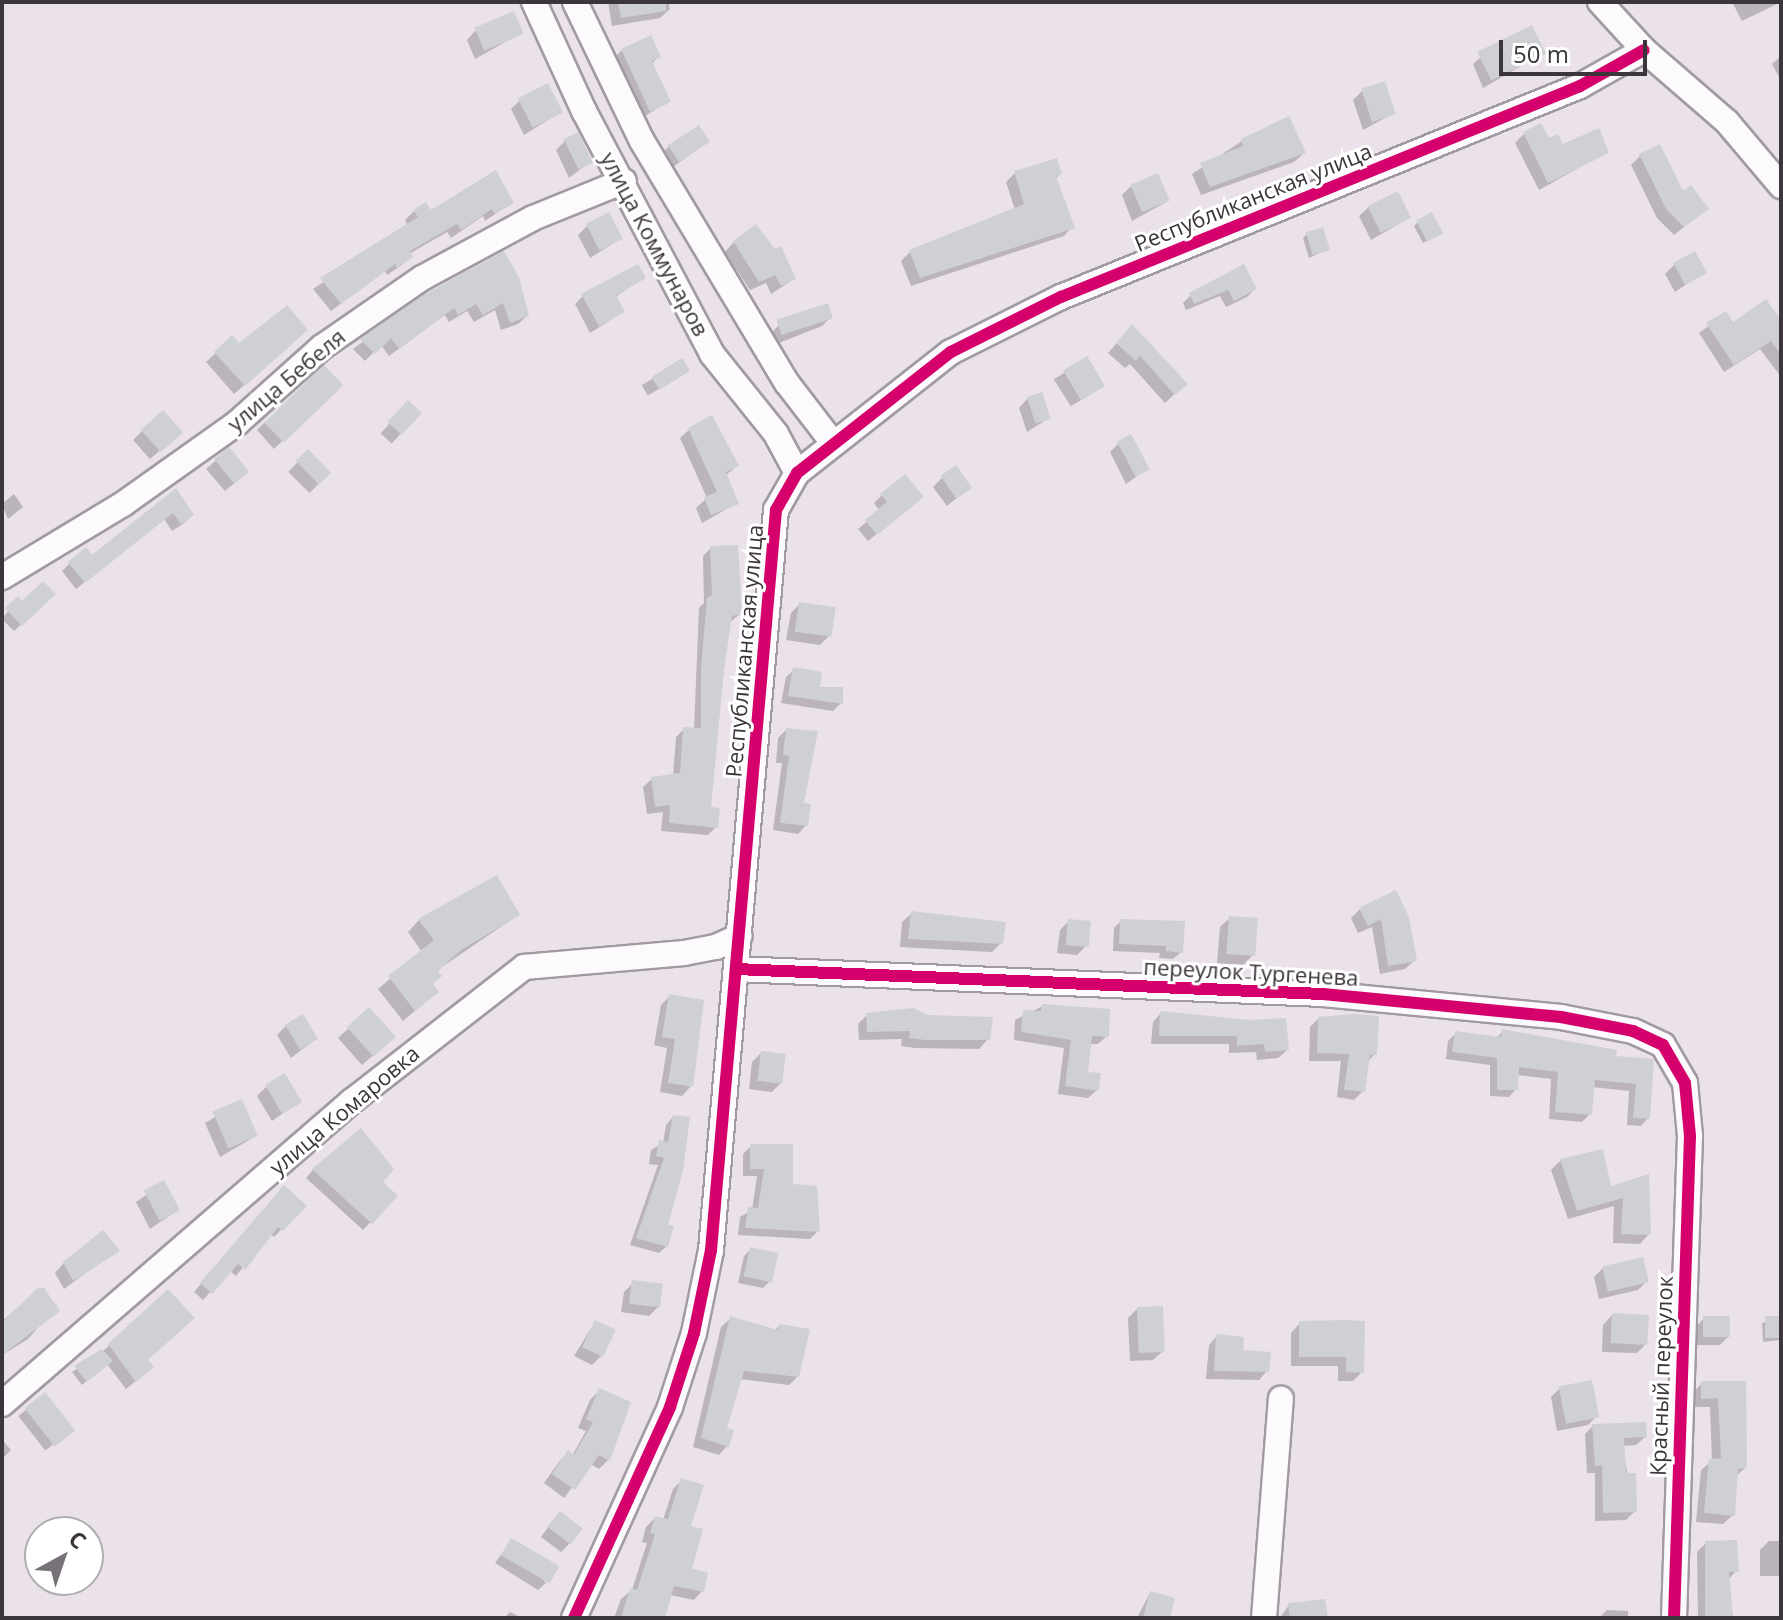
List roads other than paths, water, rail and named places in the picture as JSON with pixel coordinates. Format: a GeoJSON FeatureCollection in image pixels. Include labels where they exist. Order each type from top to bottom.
{"type":"FeatureCollection","features":[{"type":"Feature","properties":{"kind":"street","name":"улица Коммунаров"},"geometry":{"type":"LineString","coordinates":[[534,2],[584,111],[624,181],[712,354],[776,434],[797,473]]}},
{"type":"Feature","properties":{"kind":"street","name":"улица Коммунаров"},"geometry":{"type":"LineString","coordinates":[[575,2],[642,141],[787,383],[833,443]]}},
{"type":"Feature","properties":{"kind":"street"},"geometry":{"type":"LineString","coordinates":[[1600,2],[1644,50],[1727,122],[1781,186]]}},
{"type":"Feature","properties":{"kind":"street","name":"Республиканская улица"},"geometry":{"type":"LineString","coordinates":[[574,1618],[670,1407],[694,1333],[711,1250],[776,510],[797,473],[951,352],[1061,297],[1580,86],[1644,50]]}},
{"type":"Feature","properties":{"kind":"street","name":"улица Бебеля"},"geometry":{"type":"LineString","coordinates":[[2,577],[123,504],[237,423],[322,347],[422,278],[533,218],[624,181]]}},
{"type":"Feature","properties":{"kind":"street","name":"улица Комаровка"},"geometry":{"type":"LineString","coordinates":[[2,1404],[352,1101],[524,967],[684,953],[716,947],[740,936]]}},
{"type":"Feature","properties":{"kind":"street","name":"переулок Тургенева"},"geometry":{"type":"LineString","coordinates":[[736,969],[1323,994],[1561,1017],[1633,1031],[1663,1045],[1685,1083],[1690,1136]]}},
{"type":"Feature","properties":{"kind":"street","name":"Красный переулок"},"geometry":{"type":"LineString","coordinates":[[1674,1618],[1690,1136]]}},
{"type":"Feature","properties":{"kind":"street"},"geometry":{"type":"LineString","coordinates":[[1264,1618],[1281,1399]]}}]}
